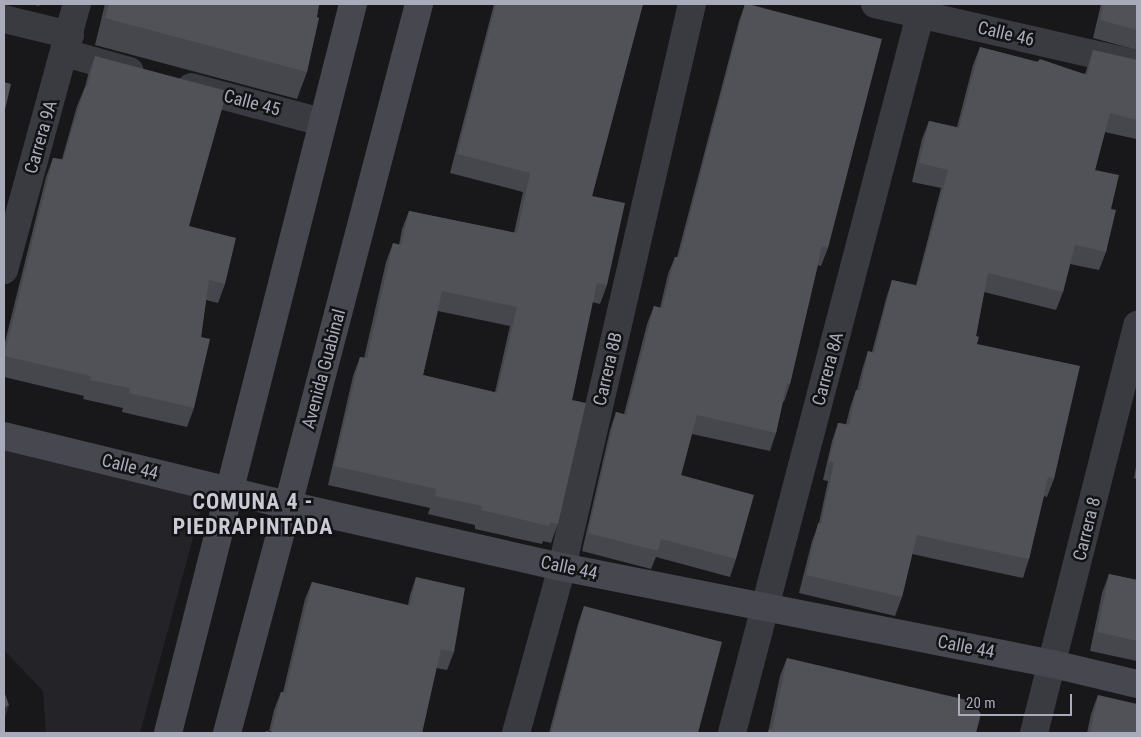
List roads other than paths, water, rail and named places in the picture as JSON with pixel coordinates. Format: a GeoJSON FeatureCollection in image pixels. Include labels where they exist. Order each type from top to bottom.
{"type":"FeatureCollection","features":[{"type":"Feature","properties":{"kind":"main road"},"geometry":{"type":"LineString","coordinates":[[168,733],[353,4]]}},
{"type":"Feature","properties":{"kind":"main road","name":"Avenida Guabinal"},"geometry":{"type":"LineString","coordinates":[[227,733],[419,4]]}},
{"type":"Feature","properties":{"kind":"main road","name":"Calle 44"},"geometry":{"type":"LineString","coordinates":[[4,436],[288,505],[562,567],[766,609],[1053,664],[1137,684]]}},
{"type":"Feature","properties":{"kind":"street","name":"Carrera 9A"},"geometry":{"type":"LineString","coordinates":[[4,270],[12,207],[67,44],[77,4]]}},
{"type":"Feature","properties":{"kind":"street","name":"Carrera 8B"},"geometry":{"type":"LineString","coordinates":[[516,733],[562,567],[692,4]]}},
{"type":"Feature","properties":{"kind":"street","name":"Calle 46"},"geometry":{"type":"LineString","coordinates":[[875,4],[922,9],[1137,64]]}},
{"type":"Feature","properties":{"kind":"street","name":"Carrera 8A"},"geometry":{"type":"LineString","coordinates":[[732,733],[922,9]]}},
{"type":"Feature","properties":{"kind":"street","name":"Calle 45"},"geometry":{"type":"LineString","coordinates":[[4,19],[160,79],[322,122]]}},
{"type":"Feature","properties":{"kind":"street","name":"Carrera 8"},"geometry":{"type":"LineString","coordinates":[[1034,733],[1053,664],[1137,325]]}},
{"type":"Feature","properties":{"kind":"district","name":"COMUNA 4 - PIEDRAPINTADA"},"geometry":{"type":"Point","coordinates":[253,514]}}]}
